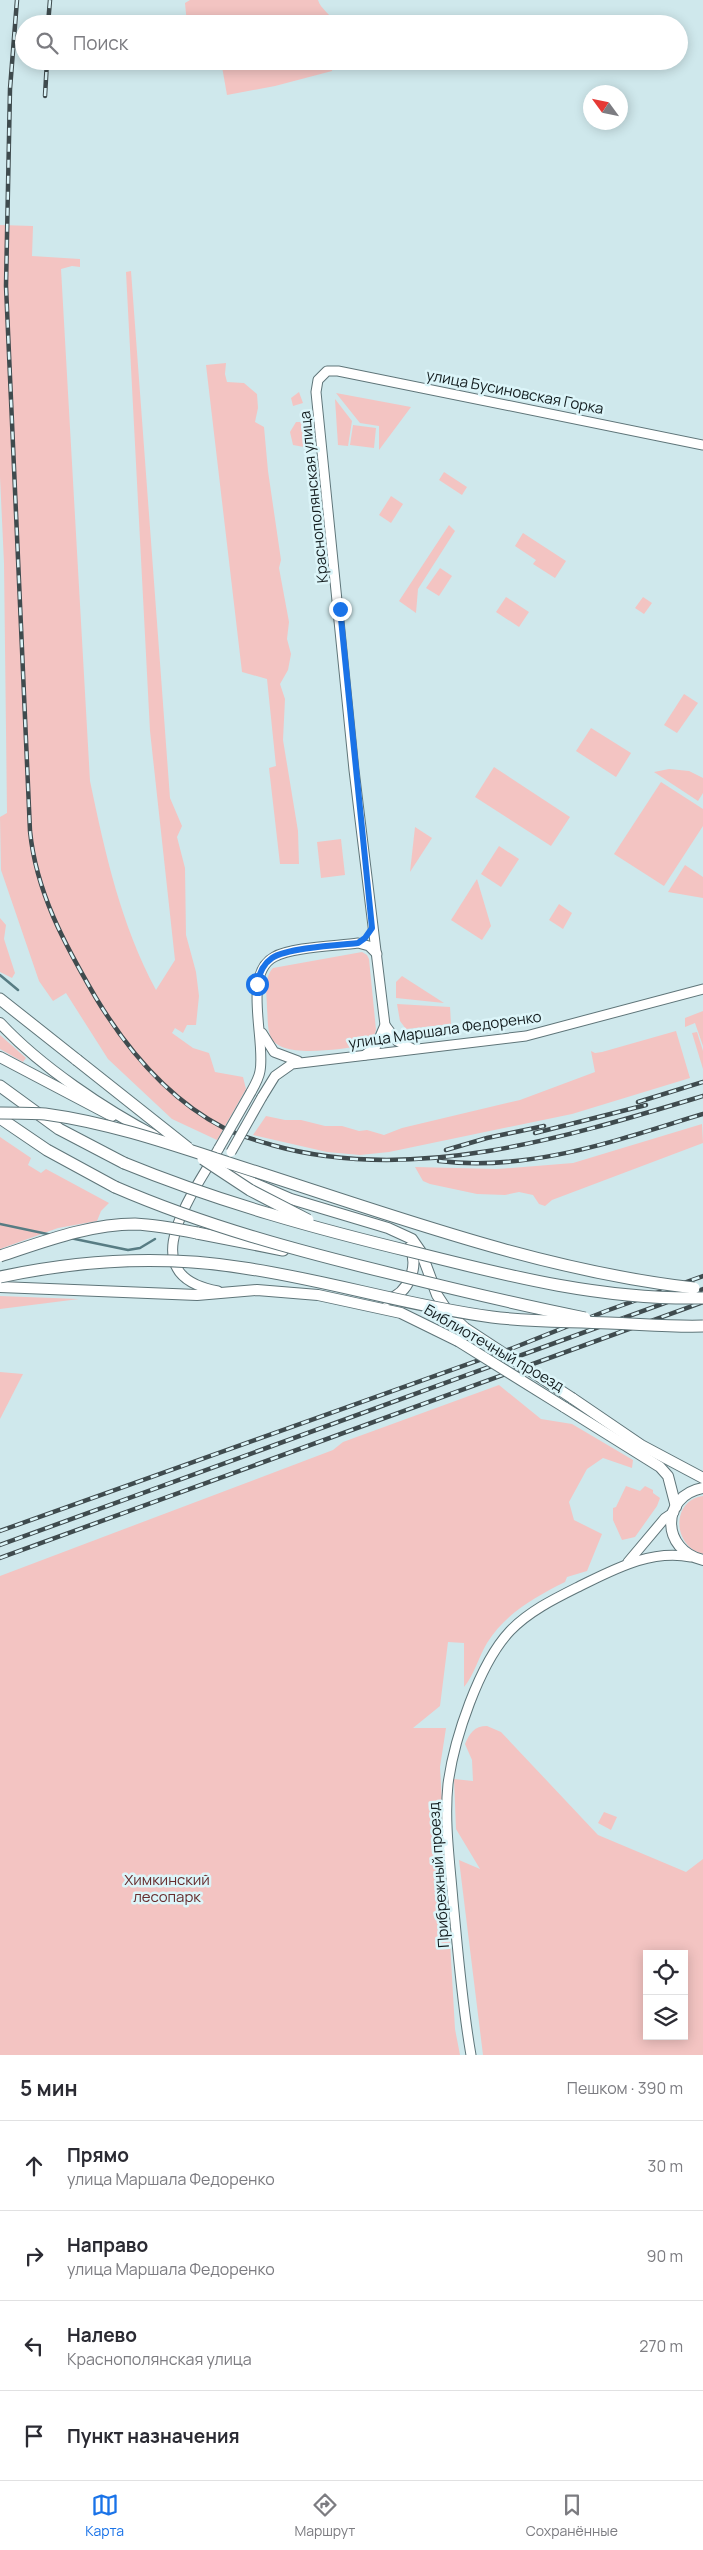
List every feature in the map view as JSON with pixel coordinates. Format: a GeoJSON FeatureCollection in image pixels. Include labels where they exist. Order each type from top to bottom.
{"type":"FeatureCollection","features":[{"type":"Feature","properties":{"kind":"main road"},"geometry":{"type":"LineString","coordinates":[[0,999],[209,1163],[286,1210],[342,1235]]}},
{"type":"Feature","properties":{"kind":"main road"},"geometry":{"type":"LineString","coordinates":[[0,1023],[40,1061],[143,1129]]}},
{"type":"Feature","properties":{"kind":"main road"},"geometry":{"type":"LineString","coordinates":[[0,1057],[117,1119],[143,1129]]}},
{"type":"Feature","properties":{"kind":"main road"},"geometry":{"type":"LineString","coordinates":[[0,1086],[59,1129],[124,1163],[192,1189],[295,1222],[521,1279],[586,1292],[628,1297],[703,1298]]}},
{"type":"Feature","properties":{"kind":"main road"},"geometry":{"type":"LineString","coordinates":[[0,1113],[44,1114],[151,1139],[493,1246],[626,1279],[703,1289]]}},
{"type":"Feature","properties":{"kind":"main road"},"geometry":{"type":"LineString","coordinates":[[0,1118],[47,1150],[115,1187],[214,1225],[312,1255]]}},
{"type":"Feature","properties":{"kind":"main road","name":"Библиотечный проезд"},"geometry":{"type":"LineString","coordinates":[[143,1129],[237,1177],[291,1199],[398,1232],[417,1245],[437,1295],[448,1312],[465,1328],[648,1449],[703,1478]]}},
{"type":"Feature","properties":{"kind":"main road"},"geometry":{"type":"LineString","coordinates":[[0,1256],[70,1234],[135,1224],[197,1233],[312,1255],[524,1306],[608,1323]]}},
{"type":"Feature","properties":{"kind":"main road"},"geometry":{"type":"LineString","coordinates":[[345,1300],[384,1301],[402,1292],[412,1273],[413,1262],[408,1243],[398,1232]]}},
{"type":"Feature","properties":{"kind":"main road"},"geometry":{"type":"LineString","coordinates":[[0,1276],[103,1261],[202,1263],[243,1267],[320,1281],[409,1302],[491,1317],[557,1323],[703,1326]]}},
{"type":"Feature","properties":{"kind":"main road"},"geometry":{"type":"LineString","coordinates":[[0,1276],[45,1287]]}},
{"type":"Feature","properties":{"kind":"main road"},"geometry":{"type":"LineString","coordinates":[[0,1287],[45,1287]]}},
{"type":"Feature","properties":{"kind":"main road","name":"Библиотечный проезд"},"geometry":{"type":"LineString","coordinates":[[45,1287],[197,1295],[257,1290],[345,1300],[400,1313],[458,1341],[660,1467],[668,1476],[675,1509],[672,1534],[679,1547],[696,1558],[703,1568]]}},
{"type":"Feature","properties":{"kind":"main road"},"geometry":{"type":"LineString","coordinates":[[675,1509],[688,1494],[703,1488]]}},
{"type":"Feature","properties":{"kind":"street","name":"улица Бусиновская Горка"},"geometry":{"type":"LineString","coordinates":[[322,374],[338,371],[703,445]]}},
{"type":"Feature","properties":{"kind":"street","name":"Краснополянская улица"},"geometry":{"type":"LineString","coordinates":[[322,374],[318,380],[316,392],[371,917],[385,1025]]}},
{"type":"Feature","properties":{"kind":"street","name":"Краснополянская улица"},"geometry":{"type":"LineString","coordinates":[[358,943],[370,932],[371,917]]}},
{"type":"Feature","properties":{"kind":"street"},"geometry":{"type":"LineString","coordinates":[[227,1292],[191,1284],[176,1270],[174,1239],[177,1227],[251,1092],[260,1071],[258,979],[264,966],[273,957],[286,953],[358,943],[372,947],[377,955]]}},
{"type":"Feature","properties":{"kind":"street","name":"улица Маршала Федоренко"},"geometry":{"type":"LineString","coordinates":[[237,1177],[230,1165],[230,1152],[262,1097],[283,1069],[304,1061],[532,1035],[703,988]]}},
{"type":"Feature","properties":{"kind":"street"},"geometry":{"type":"LineString","coordinates":[[365,1055],[376,1046],[385,1025],[397,1040],[413,1050]]}},
{"type":"Feature","properties":{"kind":"street"},"geometry":{"type":"LineString","coordinates":[[259,1027],[266,1042],[274,1052],[288,1059],[304,1061]]}},
{"type":"Feature","properties":{"kind":"street","name":"Прибрежный проезд"},"geometry":{"type":"LineString","coordinates":[[626,1564],[675,1509]]}},
{"type":"Feature","properties":{"kind":"street","name":"Прибрежный проезд"},"geometry":{"type":"LineString","coordinates":[[471,2055],[463,2006],[448,1822],[448,1783],[456,1745],[485,1669],[492,1654],[512,1629],[550,1602],[626,1564],[666,1554],[696,1558]]}},
{"type":"Feature","properties":{"kind":"green space"},"geometry":{"type":"Polygon","coordinates":[[[190,0],[318,0],[329,15],[186,15],[185,3],[190,0]]]}},
{"type":"Feature","properties":{"kind":"green space"},"geometry":{"type":"Polygon","coordinates":[[[223,70],[332,70],[275,86],[227,95],[223,70]]]}},
{"type":"Feature","properties":{"kind":"green space"},"geometry":{"type":"Polygon","coordinates":[[[0,225],[33,226],[32,256],[80,259],[80,267],[72,266],[61,269],[90,781],[115,888],[133,940],[156,990],[175,960],[150,731],[126,272],[131,271],[170,798],[182,826],[177,837],[185,868],[186,935],[196,972],[199,996],[196,1025],[187,1025],[183,1033],[175,1028],[172,1033],[193,1048],[209,1053],[215,1072],[243,1077],[246,1089],[217,1140],[172,1119],[108,1059],[66,993],[53,1001],[39,981],[1,870],[0,817],[7,813],[4,563],[0,477],[0,225]]]}},
{"type":"Feature","properties":{"kind":"green space"},"geometry":{"type":"Polygon","coordinates":[[[226,363],[225,374],[227,382],[244,383],[257,394],[258,408],[255,422],[264,427],[268,471],[281,560],[279,568],[289,622],[287,639],[291,654],[288,670],[280,684],[285,699],[283,740],[298,831],[299,864],[280,864],[269,768],[276,766],[267,679],[242,672],[206,365],[226,363]]]}},
{"type":"Feature","properties":{"kind":"green space"},"geometry":{"type":"Polygon","coordinates":[[[299,392],[303,403],[293,406],[291,398],[299,392]]]}},
{"type":"Feature","properties":{"kind":"green space"},"geometry":{"type":"Polygon","coordinates":[[[336,393],[411,407],[379,450],[379,426],[360,423],[336,393]]]}},
{"type":"Feature","properties":{"kind":"green space"},"geometry":{"type":"Polygon","coordinates":[[[335,399],[352,421],[348,446],[338,445],[335,399]]]}},
{"type":"Feature","properties":{"kind":"green space"},"geometry":{"type":"Polygon","coordinates":[[[296,422],[308,422],[304,447],[293,445],[290,432],[296,422]]]}},
{"type":"Feature","properties":{"kind":"green space"},"geometry":{"type":"Polygon","coordinates":[[[353,425],[376,428],[374,448],[350,445],[353,425]]]}},
{"type":"Feature","properties":{"kind":"green space"},"geometry":{"type":"Polygon","coordinates":[[[444,472],[467,487],[462,495],[439,480],[444,472]]]}},
{"type":"Feature","properties":{"kind":"green space"},"geometry":{"type":"Polygon","coordinates":[[[391,496],[403,504],[391,523],[379,515],[391,496]]]}},
{"type":"Feature","properties":{"kind":"green space"},"geometry":{"type":"Polygon","coordinates":[[[449,525],[455,531],[418,589],[416,613],[399,601],[449,525]]]}},
{"type":"Feature","properties":{"kind":"green space"},"geometry":{"type":"Polygon","coordinates":[[[523,533],[566,561],[555,578],[533,564],[536,560],[515,546],[523,533]]]}},
{"type":"Feature","properties":{"kind":"green space"},"geometry":{"type":"Polygon","coordinates":[[[440,568],[452,576],[439,596],[426,588],[440,568]]]}},
{"type":"Feature","properties":{"kind":"green space"},"geometry":{"type":"Polygon","coordinates":[[[506,597],[529,612],[519,627],[496,612],[506,597]]]}},
{"type":"Feature","properties":{"kind":"green space"},"geometry":{"type":"Polygon","coordinates":[[[643,597],[652,603],[644,614],[635,608],[643,597]]]}},
{"type":"Feature","properties":{"kind":"green space"},"geometry":{"type":"Polygon","coordinates":[[[684,694],[698,703],[677,733],[664,725],[684,694]]]}},
{"type":"Feature","properties":{"kind":"green space"},"geometry":{"type":"Polygon","coordinates":[[[591,728],[631,753],[616,777],[576,751],[591,728]]]}},
{"type":"Feature","properties":{"kind":"green space"},"geometry":{"type":"Polygon","coordinates":[[[494,767],[570,817],[551,846],[475,797],[494,767]]]}},
{"type":"Feature","properties":{"kind":"green space"},"geometry":{"type":"Polygon","coordinates":[[[669,769],[689,771],[703,778],[703,793],[698,801],[654,772],[669,769]]]}},
{"type":"Feature","properties":{"kind":"green space"},"geometry":{"type":"Polygon","coordinates":[[[661,782],[703,809],[703,826],[664,886],[614,854],[661,782]]]}},
{"type":"Feature","properties":{"kind":"green space"},"geometry":{"type":"Polygon","coordinates":[[[415,827],[432,838],[410,872],[415,827]]]}},
{"type":"Feature","properties":{"kind":"green space"},"geometry":{"type":"Polygon","coordinates":[[[341,839],[345,875],[321,878],[317,842],[341,839]]]}},
{"type":"Feature","properties":{"kind":"green space"},"geometry":{"type":"Polygon","coordinates":[[[499,846],[519,859],[501,887],[481,874],[499,846]]]}},
{"type":"Feature","properties":{"kind":"green space"},"geometry":{"type":"Polygon","coordinates":[[[685,865],[703,877],[703,898],[668,892],[685,865]]]}},
{"type":"Feature","properties":{"kind":"green space"},"geometry":{"type":"Polygon","coordinates":[[[477,879],[491,926],[482,940],[451,920],[477,879]]]}},
{"type":"Feature","properties":{"kind":"green space"},"geometry":{"type":"Polygon","coordinates":[[[559,904],[572,913],[563,929],[549,920],[559,904]]]}},
{"type":"Feature","properties":{"kind":"green space"},"geometry":{"type":"Polygon","coordinates":[[[0,918],[6,925],[4,939],[15,973],[12,978],[0,972],[0,918]]]}},
{"type":"Feature","properties":{"kind":"green space"},"geometry":{"type":"Polygon","coordinates":[[[362,952],[369,959],[376,1030],[373,1039],[363,1046],[312,1051],[285,1048],[275,1043],[268,1029],[266,993],[268,977],[273,968],[362,952]]]}},
{"type":"Feature","properties":{"kind":"green space"},"geometry":{"type":"Polygon","coordinates":[[[402,976],[444,1003],[396,998],[396,982],[402,976]]]}},
{"type":"Feature","properties":{"kind":"green space"},"geometry":{"type":"Polygon","coordinates":[[[397,1004],[450,1007],[451,1024],[406,1029],[400,1021],[397,1004]]]}},
{"type":"Feature","properties":{"kind":"green space"},"geometry":{"type":"Polygon","coordinates":[[[703,1011],[703,1046],[695,1023],[685,1027],[685,1018],[703,1011]]]}},
{"type":"Feature","properties":{"kind":"green space"},"geometry":{"type":"Polygon","coordinates":[[[676,1031],[690,1078],[572,1114],[389,1152],[360,1155],[327,1152],[253,1135],[266,1116],[285,1120],[301,1120],[325,1126],[342,1126],[359,1131],[367,1130],[384,1135],[402,1128],[520,1100],[595,1072],[591,1051],[595,1053],[602,1052],[676,1031]]]}},
{"type":"Feature","properties":{"kind":"green space"},"geometry":{"type":"Polygon","coordinates":[[[697,1032],[703,1051],[703,1069],[692,1033],[697,1032]]]}},
{"type":"Feature","properties":{"kind":"green space"},"geometry":{"type":"Polygon","coordinates":[[[0,1035],[26,1058],[23,1062],[0,1049],[0,1035]]]}},
{"type":"Feature","properties":{"kind":"green space"},"geometry":{"type":"Polygon","coordinates":[[[702,1124],[703,1143],[552,1200],[545,1206],[539,1204],[533,1195],[519,1192],[505,1195],[477,1194],[430,1184],[423,1181],[415,1167],[497,1169],[573,1163],[702,1124]]]}},
{"type":"Feature","properties":{"kind":"green space"},"geometry":{"type":"Polygon","coordinates":[[[0,1137],[31,1158],[28,1165],[41,1173],[46,1169],[109,1203],[101,1211],[97,1221],[58,1228],[0,1249],[0,1137]]]}},
{"type":"Feature","properties":{"kind":"green space"},"geometry":{"type":"Polygon","coordinates":[[[0,1296],[79,1299],[0,1309],[0,1296]]]}},
{"type":"Feature","properties":{"kind":"green space"},"geometry":{"type":"Polygon","coordinates":[[[0,1372],[23,1374],[0,1419],[0,1372]]]}},
{"type":"Feature","properties":{"kind":"green space","name":"Химкинский лесопарк"},"geometry":{"type":"Polygon","coordinates":[[[499,1385],[541,1419],[572,1424],[633,1460],[632,1468],[603,1458],[587,1469],[569,1502],[574,1520],[602,1534],[587,1571],[567,1577],[565,1582],[532,1600],[512,1614],[487,1643],[471,1677],[464,1687],[464,1643],[448,1642],[440,1706],[413,1728],[446,1728],[440,1767],[455,2029],[460,2055],[0,2055],[0,1576],[333,1450],[343,1442],[499,1385]]]}},
{"type":"Feature","properties":{"kind":"green space"},"geometry":{"type":"Polygon","coordinates":[[[626,1486],[640,1491],[645,1486],[653,1490],[653,1493],[660,1498],[657,1506],[635,1537],[622,1540],[613,1520],[613,1508],[616,1507],[626,1486]]]}},
{"type":"Feature","properties":{"kind":"green space"},"geometry":{"type":"Polygon","coordinates":[[[703,1496],[703,1554],[693,1550],[686,1543],[681,1534],[679,1524],[685,1506],[692,1500],[703,1496]]]}},
{"type":"Feature","properties":{"kind":"green space"},"geometry":{"type":"Polygon","coordinates":[[[487,1726],[501,1732],[598,1835],[686,1872],[703,1859],[703,2055],[483,2055],[459,1860],[480,1869],[456,1829],[454,1779],[473,1781],[472,1760],[465,1744],[473,1731],[479,1727],[487,1726]]]}},
{"type":"Feature","properties":{"kind":"green space"},"geometry":{"type":"Polygon","coordinates":[[[604,1812],[617,1817],[611,1830],[598,1823],[604,1812]]]}},
{"type":"Feature","properties":{"kind":"waterway"},"geometry":{"type":"LineString","coordinates":[[0,975],[18,990]]}},
{"type":"Feature","properties":{"kind":"waterway"},"geometry":{"type":"LineString","coordinates":[[0,1224],[52,1235]]}},
{"type":"Feature","properties":{"kind":"waterway"},"geometry":{"type":"LineString","coordinates":[[70,1238],[128,1250],[140,1248],[155,1239]]}},
{"type":"Feature","properties":{"kind":"railway"},"geometry":{"type":"LineString","coordinates":[[16,15],[17,0]]}},
{"type":"Feature","properties":{"kind":"railway"},"geometry":{"type":"LineString","coordinates":[[49,15],[50,0]]}},
{"type":"Feature","properties":{"kind":"railway"},"geometry":{"type":"LineString","coordinates":[[15,25],[10,89],[6,286],[30,831],[33,854],[45,897],[73,958],[108,1018],[151,1072],[185,1103],[204,1116],[230,1131],[248,1138],[325,1156],[380,1160],[434,1158],[489,1151],[598,1127],[703,1096]]}},
{"type":"Feature","properties":{"kind":"railway"},"geometry":{"type":"LineString","coordinates":[[45,96],[46,70]]}},
{"type":"Feature","properties":{"kind":"railway"},"geometry":{"type":"LineString","coordinates":[[638,1102],[703,1082]]}},
{"type":"Feature","properties":{"kind":"railway"},"geometry":{"type":"LineString","coordinates":[[535,1133],[646,1105]]}},
{"type":"Feature","properties":{"kind":"railway"},"geometry":{"type":"LineString","coordinates":[[439,1161],[507,1162],[540,1158],[606,1143],[703,1114]]}},
{"type":"Feature","properties":{"kind":"railway"},"geometry":{"type":"LineString","coordinates":[[446,1150],[487,1138],[544,1126]]}},
{"type":"Feature","properties":{"kind":"railway"},"geometry":{"type":"LineString","coordinates":[[0,1531],[513,1348],[606,1311],[703,1276]]}},
{"type":"Feature","properties":{"kind":"railway"},"geometry":{"type":"LineString","coordinates":[[0,1545],[703,1289]]}},
{"type":"Feature","properties":{"kind":"railway"},"geometry":{"type":"LineString","coordinates":[[0,1558],[703,1302]]}},
{"type":"Feature","properties":{"kind":"route"},"geometry":{"type":"LineString","coordinates":[[257,984],[259,974],[273,957],[286,953],[358,943],[368,935],[372,928],[354,770],[340,609]]}}]}
